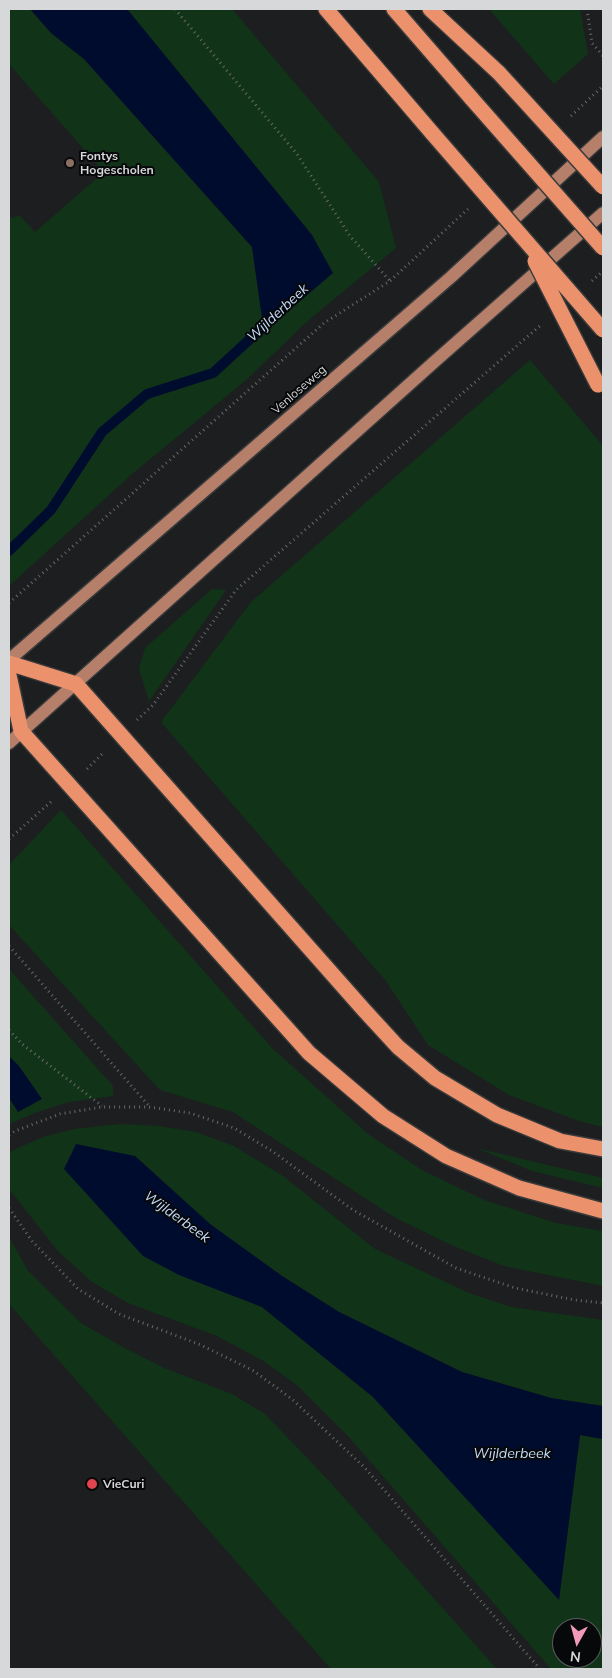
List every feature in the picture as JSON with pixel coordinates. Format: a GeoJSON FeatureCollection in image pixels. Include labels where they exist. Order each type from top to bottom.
{"type":"FeatureCollection","features":[{"type":"Feature","properties":{"kind":"highway"},"geometry":{"type":"LineString","coordinates":[[326,9],[603,330]]}},
{"type":"Feature","properties":{"kind":"highway"},"geometry":{"type":"LineString","coordinates":[[394,9],[603,248]]}},
{"type":"Feature","properties":{"kind":"highway"},"geometry":{"type":"LineString","coordinates":[[430,9],[500,73],[603,187]]}},
{"type":"Feature","properties":{"kind":"highway"},"geometry":{"type":"LineString","coordinates":[[524,239],[601,389]]}},
{"type":"Feature","properties":{"kind":"highway"},"geometry":{"type":"LineString","coordinates":[[9,661],[76,684],[364,1010],[398,1047],[427,1072],[497,1115],[560,1141],[603,1149]]}},
{"type":"Feature","properties":{"kind":"highway"},"geometry":{"type":"LineString","coordinates":[[9,675],[21,731],[309,1053],[383,1116],[446,1156],[519,1188],[603,1211]]}},
{"type":"Feature","properties":{"kind":"main road","name":"Venloseweg"},"geometry":{"type":"LineString","coordinates":[[9,661],[451,278],[603,137]]}},
{"type":"Feature","properties":{"kind":"main road"},"geometry":{"type":"LineString","coordinates":[[9,744],[21,731],[76,684],[446,351],[603,213]]}},
{"type":"Feature","properties":{"kind":"path"},"geometry":{"type":"LineString","coordinates":[[175,9],[297,154],[350,236],[390,281]]}},
{"type":"Feature","properties":{"kind":"path"},"geometry":{"type":"LineString","coordinates":[[587,9],[592,43],[603,56]]}},
{"type":"Feature","properties":{"kind":"path"},"geometry":{"type":"LineString","coordinates":[[568,118],[603,86]]}},
{"type":"Feature","properties":{"kind":"path"},"geometry":{"type":"LineString","coordinates":[[9,603],[324,324],[390,281],[471,207]]}},
{"type":"Feature","properties":{"kind":"path"},"geometry":{"type":"LineString","coordinates":[[588,284],[603,271]]}},
{"type":"Feature","properties":{"kind":"path"},"geometry":{"type":"LineString","coordinates":[[9,840],[69,786],[152,705],[236,590],[543,323]]}},
{"type":"Feature","properties":{"kind":"path"},"geometry":{"type":"LineString","coordinates":[[9,946],[149,1107]]}},
{"type":"Feature","properties":{"kind":"path"},"geometry":{"type":"LineString","coordinates":[[9,1030],[22,1044],[102,1107]]}},
{"type":"Feature","properties":{"kind":"path"},"geometry":{"type":"LineString","coordinates":[[9,1135],[60,1114],[102,1107],[149,1107],[190,1113],[234,1128],[272,1151],[353,1210],[456,1268],[515,1288],[575,1300],[603,1303]]}},
{"type":"Feature","properties":{"kind":"path"},"geometry":{"type":"LineString","coordinates":[[9,1208],[32,1241],[78,1289],[118,1314],[201,1346],[254,1371],[293,1400],[366,1468],[540,1669]]}},
{"type":"Feature","properties":{"kind":"green space"},"geometry":{"type":"Polygon","coordinates":[[[9,9],[30,9],[51,33],[84,59],[252,247],[264,332],[312,235],[127,9],[232,9],[379,182],[396,248],[311,318],[245,381],[132,474],[9,586],[9,218],[20,216],[35,232],[104,172],[9,64],[9,9]]]}},
{"type":"Feature","properties":{"kind":"green space"},"geometry":{"type":"Polygon","coordinates":[[[489,9],[580,9],[588,54],[554,84],[489,9]]]}},
{"type":"Feature","properties":{"kind":"green space"},"geometry":{"type":"Polygon","coordinates":[[[530,360],[603,446],[603,1127],[579,1121],[509,1095],[428,1045],[386,981],[161,722],[251,602],[530,360]]]}},
{"type":"Feature","properties":{"kind":"green space"},"geometry":{"type":"Polygon","coordinates":[[[212,589],[226,590],[149,701],[139,669],[145,648],[212,589]]]}},
{"type":"Feature","properties":{"kind":"green space"},"geometry":{"type":"Polygon","coordinates":[[[61,810],[272,1048],[368,1134],[422,1170],[484,1200],[556,1223],[603,1231],[603,1286],[504,1266],[451,1245],[394,1217],[233,1112],[160,1090],[9,925],[9,865],[61,810]]]}},
{"type":"Feature","properties":{"kind":"green space"},"geometry":{"type":"Polygon","coordinates":[[[9,969],[113,1086],[113,1096],[69,1102],[37,1112],[9,1124],[9,969]]]}},
{"type":"Feature","properties":{"kind":"green space"},"geometry":{"type":"Polygon","coordinates":[[[121,1124],[158,1126],[196,1132],[234,1146],[283,1176],[375,1249],[469,1293],[511,1307],[603,1320],[603,1406],[551,1398],[462,1372],[339,1312],[282,1276],[210,1224],[135,1156],[231,1294],[262,1307],[373,1397],[559,1599],[580,1435],[603,1439],[602,1618],[552,1618],[552,1668],[602,1668],[602,1630],[603,1669],[551,1669],[348,1436],[298,1386],[262,1360],[217,1336],[128,1303],[92,1282],[58,1251],[9,1189],[9,1152],[43,1137],[74,1129],[121,1124]]]}},
{"type":"Feature","properties":{"kind":"green space"},"geometry":{"type":"Polygon","coordinates":[[[476,1148],[603,1178],[603,1188],[532,1171],[476,1148]]]}},
{"type":"Feature","properties":{"kind":"green space"},"geometry":{"type":"Polygon","coordinates":[[[9,1237],[28,1271],[81,1323],[164,1368],[232,1394],[265,1414],[330,1482],[497,1669],[331,1669],[9,1304],[9,1237]]]}},
{"type":"Feature","properties":{"kind":"water"},"geometry":{"type":"Polygon","coordinates":[[[30,9],[127,9],[312,235],[333,273],[264,332],[252,247],[84,59],[51,33],[30,9]]]}},
{"type":"Feature","properties":{"kind":"water"},"geometry":{"type":"Polygon","coordinates":[[[9,1056],[19,1066],[42,1099],[18,1112],[9,1098],[9,1056]]]}},
{"type":"Feature","properties":{"kind":"water","name":"Wijlderbeek"},"geometry":{"type":"Polygon","coordinates":[[[76,1144],[135,1156],[210,1224],[282,1276],[339,1312],[462,1372],[551,1398],[603,1406],[603,1439],[580,1435],[559,1600],[373,1397],[262,1307],[179,1275],[143,1256],[64,1169],[76,1144]]]}},
{"type":"Feature","properties":{"kind":"waterway","name":"Wijlderbeek"},"geometry":{"type":"LineString","coordinates":[[9,551],[51,510],[102,432],[147,394],[213,373],[273,318]]}},
{"type":"Feature","properties":{"kind":"place","name":"Fontys Hogescholen"},"geometry":{"type":"Point","coordinates":[70,163]}},
{"type":"Feature","properties":{"kind":"place","name":"VieCuri"},"geometry":{"type":"Point","coordinates":[92,1484]}}]}
